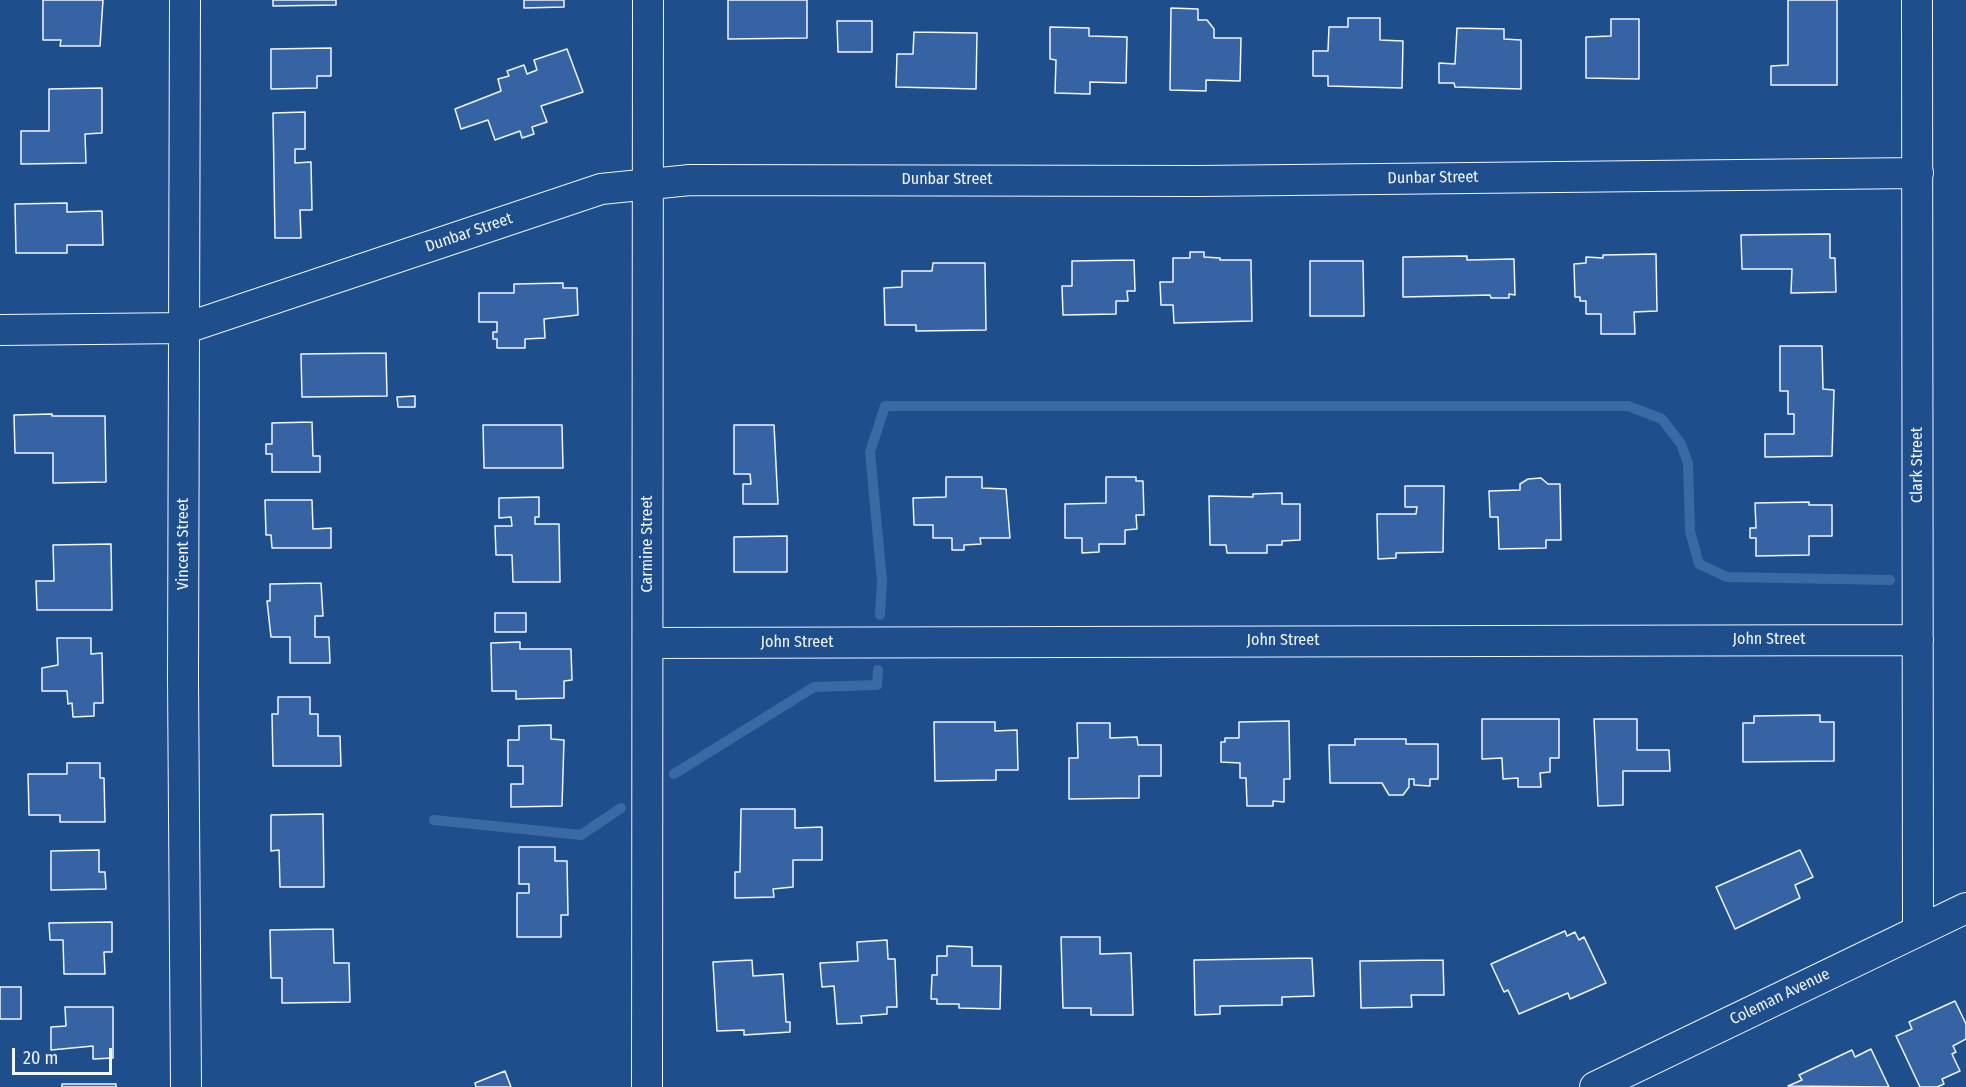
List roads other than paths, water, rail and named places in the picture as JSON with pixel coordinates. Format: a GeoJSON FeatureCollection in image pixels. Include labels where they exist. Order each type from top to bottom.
{"type":"FeatureCollection","features":[{"type":"Feature","properties":{"kind":"street","name":"Vincent Street"},"geometry":{"type":"LineString","coordinates":[[185,0],[186,328],[183,679],[186,1087]]}},
{"type":"Feature","properties":{"kind":"street","name":"Carmine Street"},"geometry":{"type":"LineString","coordinates":[[647,1087],[648,0]]}},
{"type":"Feature","properties":{"kind":"street","name":"Clark Street"},"geometry":{"type":"LineString","coordinates":[[1917,0],[1918,931]]}},
{"type":"Feature","properties":{"kind":"street","name":"Dunbar Street"},"geometry":{"type":"LineString","coordinates":[[0,330],[186,328],[601,189],[690,180],[1200,181],[1918,173]]}},
{"type":"Feature","properties":{"kind":"street","name":"John Street"},"geometry":{"type":"LineString","coordinates":[[648,643],[1918,640]]}},
{"type":"Feature","properties":{"kind":"street","name":"Coleman Avenue"},"geometry":{"type":"LineString","coordinates":[[1595,1087],[1966,908]]}},
{"type":"Feature","properties":{"kind":"waterway"},"geometry":{"type":"LineString","coordinates":[[880,615],[882,581],[870,452],[885,406],[1628,406],[1662,419],[1681,444],[1688,463],[1690,531],[1699,564],[1727,577],[1890,580]]}},
{"type":"Feature","properties":{"kind":"waterway"},"geometry":{"type":"LineString","coordinates":[[674,774],[814,687],[877,685],[878,670]]}},
{"type":"Feature","properties":{"kind":"waterway"},"geometry":{"type":"LineString","coordinates":[[434,820],[581,835],[621,808]]}}]}
